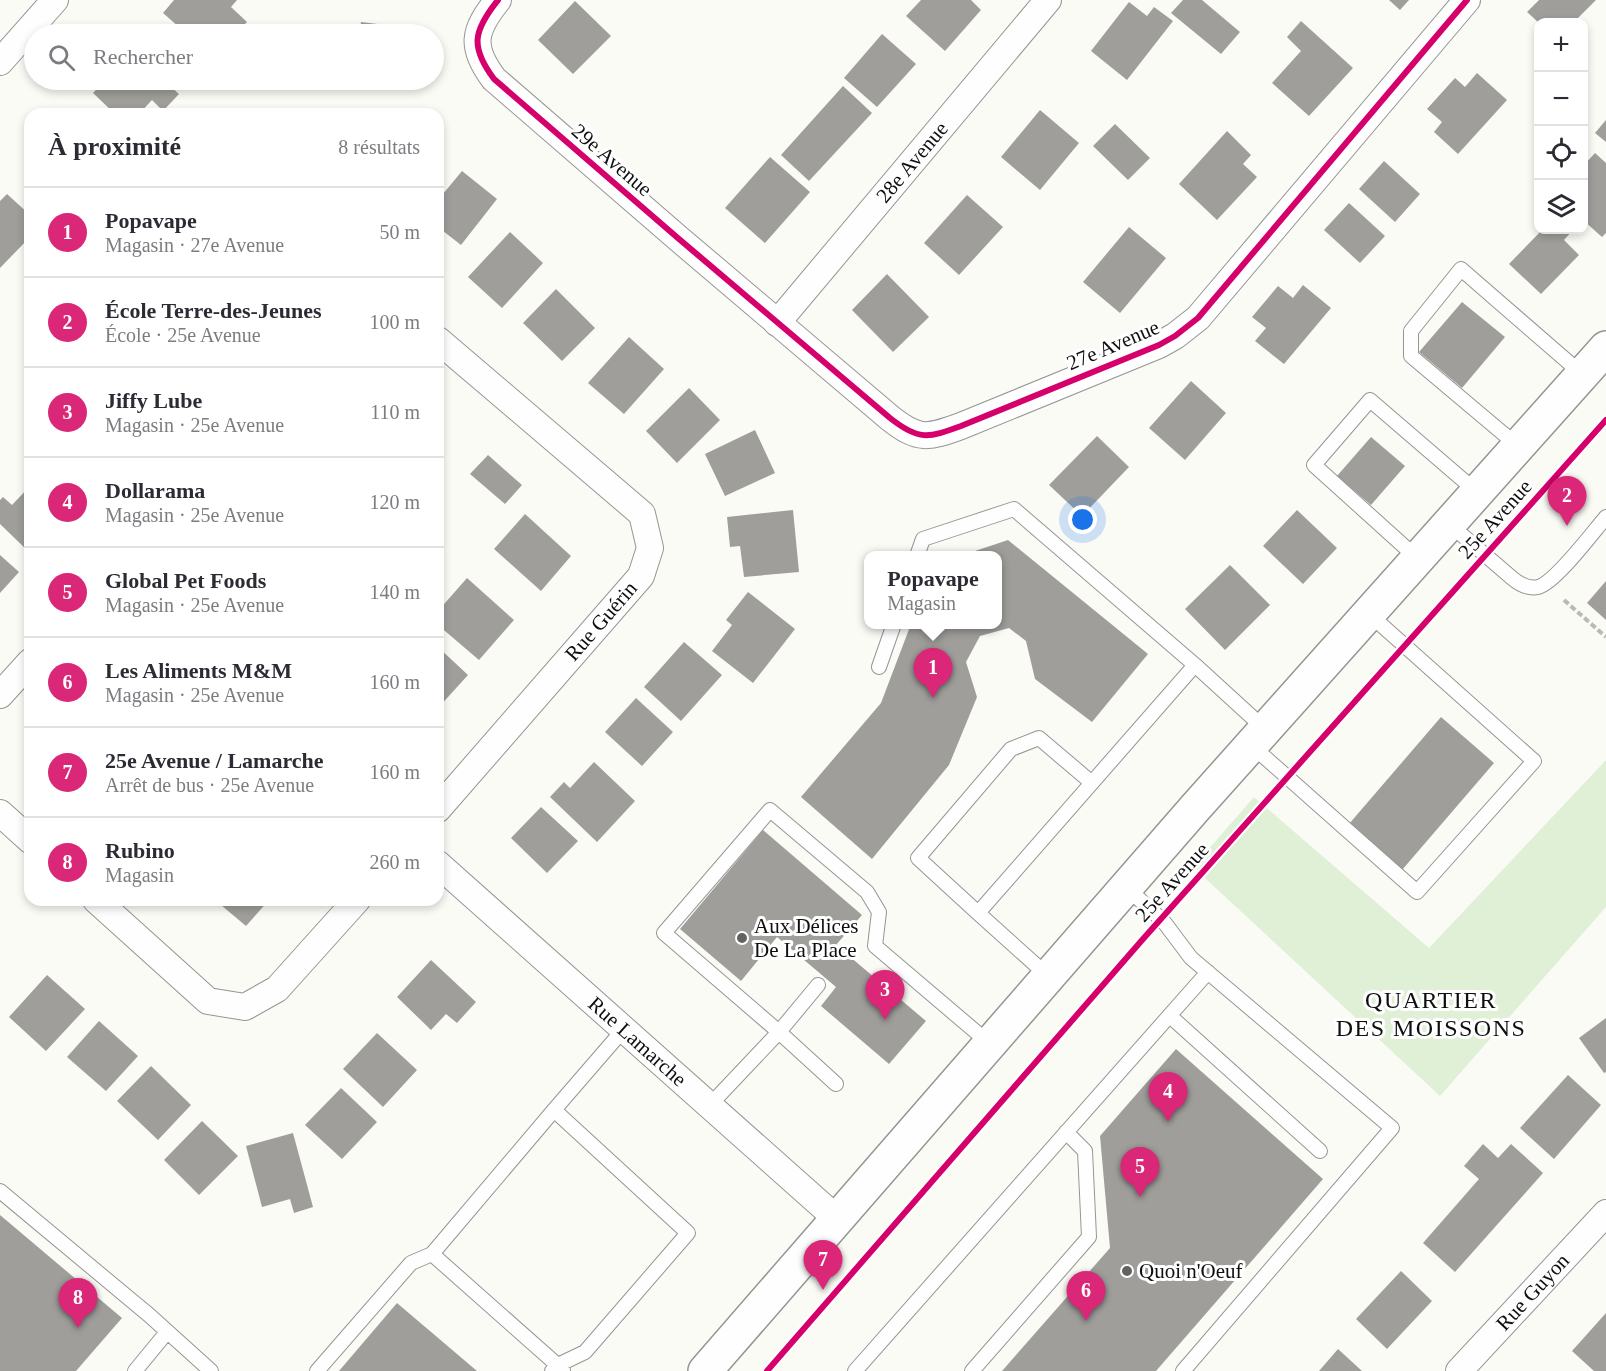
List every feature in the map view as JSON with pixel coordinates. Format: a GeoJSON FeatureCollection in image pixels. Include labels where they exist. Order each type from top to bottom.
{"type":"FeatureCollection","features":[{"type":"Feature","properties":{"kind":"street"},"geometry":{"type":"LineString","coordinates":[[34,24],[55,0]]}},
{"type":"Feature","properties":{"kind":"street","name":"29e Avenue"},"geometry":{"type":"LineString","coordinates":[[498,0],[483,20],[478,33],[477,45],[480,57],[494,79],[777,323]]}},
{"type":"Feature","properties":{"kind":"street","name":"28e Avenue"},"geometry":{"type":"LineString","coordinates":[[777,323],[1047,0]]}},
{"type":"Feature","properties":{"kind":"street","name":"27e Avenue"},"geometry":{"type":"LineString","coordinates":[[777,323],[902,428],[923,436],[946,432],[1159,345],[1198,318],[1467,0]]}},
{"type":"Feature","properties":{"kind":"street"},"geometry":{"type":"LineString","coordinates":[[0,62],[24,35]]}},
{"type":"Feature","properties":{"kind":"street","name":"Rue Guérin"},"geometry":{"type":"LineString","coordinates":[[444,345],[642,514],[650,548],[641,576],[444,802]]}},
{"type":"Feature","properties":{"kind":"street","name":"25e Avenue"},"geometry":{"type":"LineString","coordinates":[[705,1371],[1126,886],[1606,348]]}},
{"type":"Feature","properties":{"kind":"street"},"geometry":{"type":"LineString","coordinates":[[0,695],[24,669]]}},
{"type":"Feature","properties":{"kind":"street"},"geometry":{"type":"LineString","coordinates":[[0,813],[24,835]]}},
{"type":"Feature","properties":{"kind":"street","name":"Rue Lamarche"},"geometry":{"type":"LineString","coordinates":[[444,869],[837,1219]]}},
{"type":"Feature","properties":{"kind":"street"},"geometry":{"type":"LineString","coordinates":[[103,906],[208,1001],[245,1007],[277,989],[352,906]]}},
{"type":"Feature","properties":{"kind":"street","name":"Rue Guyon"},"geometry":{"type":"LineString","coordinates":[[1459,1371],[1606,1213]]}},
{"type":"Feature","properties":{"kind":"lane"},"geometry":{"type":"LineString","coordinates":[[1518,446],[1411,356],[1411,331],[1461,269],[1582,374]]}},
{"type":"Feature","properties":{"kind":"lane"},"geometry":{"type":"LineString","coordinates":[[1418,558],[1314,465],[1370,400],[1477,492]]}},
{"type":"Feature","properties":{"kind":"lane"},"geometry":{"type":"LineString","coordinates":[[918,551],[923,539],[1014,509],[1195,665],[1258,737],[1417,892],[1534,761],[1368,614]]}},
{"type":"Feature","properties":{"kind":"lane"},"geometry":{"type":"LineString","coordinates":[[1448,523],[1520,584],[1534,588],[1546,584],[1606,517]]}},
{"type":"Feature","properties":{"kind":"lane"},"geometry":{"type":"LineString","coordinates":[[879,667],[892,629]]}},
{"type":"Feature","properties":{"kind":"lane"},"geometry":{"type":"LineString","coordinates":[[978,913],[1195,665]]}},
{"type":"Feature","properties":{"kind":"lane"},"geometry":{"type":"LineString","coordinates":[[1048,976],[918,858],[1011,749],[1039,738],[1092,783]]}},
{"type":"Feature","properties":{"kind":"lane"},"geometry":{"type":"LineString","coordinates":[[836,1084],[664,933],[770,810],[867,892],[879,912],[876,946],[989,1043]]}},
{"type":"Feature","properties":{"kind":"lane"},"geometry":{"type":"LineString","coordinates":[[1126,886],[1164,922],[1191,958],[1392,1128],[1182,1371]]}},
{"type":"Feature","properties":{"kind":"lane"},"geometry":{"type":"LineString","coordinates":[[855,1371],[1208,972]]}},
{"type":"Feature","properties":{"kind":"lane"},"geometry":{"type":"LineString","coordinates":[[709,1106],[779,1032],[819,985]]}},
{"type":"Feature","properties":{"kind":"lane"},"geometry":{"type":"LineString","coordinates":[[1170,1016],[1320,1151]]}},
{"type":"Feature","properties":{"kind":"lane"},"geometry":{"type":"LineString","coordinates":[[317,1371],[411,1263],[432,1254],[624,1029]]}},
{"type":"Feature","properties":{"kind":"lane"},"geometry":{"type":"LineString","coordinates":[[432,1254],[558,1369],[585,1352],[688,1233],[554,1110]]}},
{"type":"Feature","properties":{"kind":"lane"},"geometry":{"type":"LineString","coordinates":[[972,1371],[1089,1237],[1085,1151],[1066,1132]]}},
{"type":"Feature","properties":{"kind":"lane"},"geometry":{"type":"LineString","coordinates":[[0,1191],[149,1315],[211,1371]]}},
{"type":"Feature","properties":{"kind":"lane"},"geometry":{"type":"LineString","coordinates":[[135,1371],[167,1332]]}},
{"type":"Feature","properties":{"kind":"path"},"geometry":{"type":"LineString","coordinates":[[1546,584],[1606,637]]}},
{"type":"Feature","properties":{"kind":"green space"},"geometry":{"type":"Polygon","coordinates":[[[1606,760],[1606,907],[1440,1096],[1193,867],[1254,797],[1429,948],[1606,760]]]}},
{"type":"Feature","properties":{"kind":"building"},"geometry":{"type":"Polygon","coordinates":[[[174,0],[237,0],[231,7],[247,22],[245,24],[176,24],[163,13],[174,0]]]}},
{"type":"Feature","properties":{"kind":"building"},"geometry":{"type":"Polygon","coordinates":[[[921,0],[971,0],[981,10],[945,51],[906,16],[921,0]]]}},
{"type":"Feature","properties":{"kind":"building"},"geometry":{"type":"Polygon","coordinates":[[[1183,0],[1202,0],[1240,32],[1221,54],[1171,13],[1183,0]]]}},
{"type":"Feature","properties":{"kind":"building"},"geometry":{"type":"Polygon","coordinates":[[[1389,0],[1409,0],[1400,10],[1389,0]]]}},
{"type":"Feature","properties":{"kind":"building"},"geometry":{"type":"Polygon","coordinates":[[[1539,0],[1596,0],[1578,18],[1534,18],[1527,12],[1539,0]]]}},
{"type":"Feature","properties":{"kind":"building"},"geometry":{"type":"Polygon","coordinates":[[[575,1],[611,36],[573,74],[538,40],[575,1]]]}},
{"type":"Feature","properties":{"kind":"building"},"geometry":{"type":"Polygon","coordinates":[[[1129,2],[1147,16],[1154,7],[1173,21],[1127,80],[1091,51],[1129,2]]]}},
{"type":"Feature","properties":{"kind":"building"},"geometry":{"type":"Polygon","coordinates":[[[1301,21],[1353,68],[1309,116],[1272,83],[1301,51],[1287,37],[1301,21]]]}},
{"type":"Feature","properties":{"kind":"building"},"geometry":{"type":"Polygon","coordinates":[[[882,34],[916,64],[877,107],[844,78],[882,34]]]}},
{"type":"Feature","properties":{"kind":"building"},"geometry":{"type":"Polygon","coordinates":[[[1477,73],[1507,100],[1458,154],[1434,132],[1442,122],[1427,109],[1455,78],[1465,87],[1477,73]]]}},
{"type":"Feature","properties":{"kind":"building"},"geometry":{"type":"Polygon","coordinates":[[[843,86],[872,113],[809,181],[781,155],[843,86]]]}},
{"type":"Feature","properties":{"kind":"building"},"geometry":{"type":"Polygon","coordinates":[[[96,90],[175,90],[179,94],[166,108],[160,108],[152,100],[145,108],[109,108],[93,93],[96,90]]]}},
{"type":"Feature","properties":{"kind":"building"},"geometry":{"type":"Polygon","coordinates":[[[1040,110],[1079,143],[1040,190],[1001,157],[1040,110]]]}},
{"type":"Feature","properties":{"kind":"building"},"geometry":{"type":"Polygon","coordinates":[[[1606,120],[1606,142],[1595,133],[1606,120]]]}},
{"type":"Feature","properties":{"kind":"building"},"geometry":{"type":"Polygon","coordinates":[[[1115,124],[1150,158],[1128,180],[1093,146],[1115,124]]]}},
{"type":"Feature","properties":{"kind":"building"},"geometry":{"type":"Polygon","coordinates":[[[1227,131],[1251,155],[1243,164],[1257,177],[1217,220],[1179,184],[1227,131]]]}},
{"type":"Feature","properties":{"kind":"building"},"geometry":{"type":"Polygon","coordinates":[[[1595,153],[1606,163],[1606,233],[1602,237],[1588,225],[1588,161],[1595,153]]]}},
{"type":"Feature","properties":{"kind":"building"},"geometry":{"type":"Polygon","coordinates":[[[770,157],[810,192],[765,243],[725,208],[770,157]]]}},
{"type":"Feature","properties":{"kind":"building"},"geometry":{"type":"Polygon","coordinates":[[[1384,161],[1420,194],[1395,222],[1359,189],[1384,161]]]}},
{"type":"Feature","properties":{"kind":"building"},"geometry":{"type":"Polygon","coordinates":[[[462,171],[497,199],[461,245],[444,232],[444,193],[462,171]]]}},
{"type":"Feature","properties":{"kind":"building"},"geometry":{"type":"Polygon","coordinates":[[[7,194],[24,210],[24,243],[0,268],[0,201],[7,194]]]}},
{"type":"Feature","properties":{"kind":"building"},"geometry":{"type":"Polygon","coordinates":[[[967,195],[1003,227],[959,275],[924,243],[967,195]]]}},
{"type":"Feature","properties":{"kind":"building"},"geometry":{"type":"Polygon","coordinates":[[[1349,203],[1385,236],[1360,263],[1324,230],[1349,203]]]}},
{"type":"Feature","properties":{"kind":"building"},"geometry":{"type":"Polygon","coordinates":[[[1129,227],[1166,258],[1120,313],[1083,282],[1129,227]]]}},
{"type":"Feature","properties":{"kind":"building"},"geometry":{"type":"Polygon","coordinates":[[[510,232],[543,263],[502,308],[468,277],[510,232]]]}},
{"type":"Feature","properties":{"kind":"building"},"geometry":{"type":"Polygon","coordinates":[[[1538,234],[1569,234],[1564,240],[1579,255],[1541,294],[1509,264],[1538,234]]]}},
{"type":"Feature","properties":{"kind":"building"},"geometry":{"type":"Polygon","coordinates":[[[887,274],[929,317],[893,352],[852,310],[887,274]]]}},
{"type":"Feature","properties":{"kind":"building"},"geometry":{"type":"Polygon","coordinates":[[[1303,285],[1331,308],[1284,364],[1255,341],[1266,328],[1252,317],[1278,286],[1293,298],[1303,285]]]}},
{"type":"Feature","properties":{"kind":"building"},"geometry":{"type":"Polygon","coordinates":[[[556,289],[595,328],[562,361],[523,323],[556,289]]]}},
{"type":"Feature","properties":{"kind":"building"},"geometry":{"type":"Polygon","coordinates":[[[1462,302],[1505,337],[1462,388],[1419,352],[1462,302]]]}},
{"type":"Feature","properties":{"kind":"building"},"geometry":{"type":"Polygon","coordinates":[[[629,337],[664,369],[624,414],[588,383],[629,337]]]}},
{"type":"Feature","properties":{"kind":"building"},"geometry":{"type":"Polygon","coordinates":[[[1191,381],[1226,413],[1185,460],[1149,428],[1191,381]]]}},
{"type":"Feature","properties":{"kind":"building"},"geometry":{"type":"Polygon","coordinates":[[[689,388],[720,420],[677,463],[646,431],[689,388]]]}},
{"type":"Feature","properties":{"kind":"building"},"geometry":{"type":"Polygon","coordinates":[[[755,430],[775,473],[725,496],[705,454],[755,430]]]}},
{"type":"Feature","properties":{"kind":"building"},"geometry":{"type":"Polygon","coordinates":[[[1097,436],[1129,467],[1082,516],[1049,485],[1097,436]]]}},
{"type":"Feature","properties":{"kind":"building"},"geometry":{"type":"Polygon","coordinates":[[[1371,437],[1405,466],[1371,505],[1337,476],[1371,437]]]}},
{"type":"Feature","properties":{"kind":"building"},"geometry":{"type":"Polygon","coordinates":[[[488,455],[522,485],[505,504],[470,474],[488,455]]]}},
{"type":"Feature","properties":{"kind":"building"},"geometry":{"type":"Polygon","coordinates":[[[24,492],[24,547],[0,524],[0,500],[3,497],[12,505],[24,492]]]}},
{"type":"Feature","properties":{"kind":"building"},"geometry":{"type":"Polygon","coordinates":[[[793,510],[799,572],[744,577],[740,546],[730,547],[727,517],[793,510]]]}},
{"type":"Feature","properties":{"kind":"building"},"geometry":{"type":"Polygon","coordinates":[[[1297,510],[1337,548],[1303,584],[1263,546],[1297,510]]]}},
{"type":"Feature","properties":{"kind":"building"},"geometry":{"type":"Polygon","coordinates":[[[525,514],[571,556],[541,591],[494,549],[525,514]]]}},
{"type":"Feature","properties":{"kind":"building"},"geometry":{"type":"Polygon","coordinates":[[[1008,540],[1148,654],[1092,722],[1035,679],[1026,641],[1009,628],[980,636],[966,662],[977,697],[949,765],[872,859],[801,797],[881,703],[909,629],[1002,629],[1002,551],[975,551],[1008,540]]]}},
{"type":"Feature","properties":{"kind":"building"},"geometry":{"type":"Polygon","coordinates":[[[0,555],[19,572],[0,593],[0,555]]]}},
{"type":"Feature","properties":{"kind":"building"},"geometry":{"type":"Polygon","coordinates":[[[1230,565],[1270,605],[1225,650],[1185,609],[1230,565]]]}},
{"type":"Feature","properties":{"kind":"building"},"geometry":{"type":"Polygon","coordinates":[[[467,578],[514,620],[479,660],[444,630],[444,604],[467,578]]]}},
{"type":"Feature","properties":{"kind":"building"},"geometry":{"type":"Polygon","coordinates":[[[1606,581],[1606,620],[1587,603],[1606,581]]]}},
{"type":"Feature","properties":{"kind":"building"},"geometry":{"type":"Polygon","coordinates":[[[748,592],[795,629],[753,683],[712,651],[732,625],[726,620],[748,592]]]}},
{"type":"Feature","properties":{"kind":"building"},"geometry":{"type":"Polygon","coordinates":[[[684,642],[722,675],[681,721],[644,687],[684,642]]]}},
{"type":"Feature","properties":{"kind":"building"},"geometry":{"type":"Polygon","coordinates":[[[444,653],[468,675],[444,701],[444,653]]]}},
{"type":"Feature","properties":{"kind":"building"},"geometry":{"type":"Polygon","coordinates":[[[636,698],[673,732],[642,766],[605,732],[636,698]]]}},
{"type":"Feature","properties":{"kind":"building"},"geometry":{"type":"Polygon","coordinates":[[[1441,717],[1494,763],[1402,870],[1349,824],[1441,717]]]}},
{"type":"Feature","properties":{"kind":"building"},"geometry":{"type":"Polygon","coordinates":[[[594,762],[635,801],[597,842],[550,797],[564,782],[570,788],[594,762]]]}},
{"type":"Feature","properties":{"kind":"building"},"geometry":{"type":"Polygon","coordinates":[[[541,807],[578,841],[547,873],[511,838],[541,807]]]}},
{"type":"Feature","properties":{"kind":"building"},"geometry":{"type":"Polygon","coordinates":[[[763,830],[862,915],[836,945],[926,1021],[889,1064],[821,1006],[836,987],[777,937],[741,981],[680,929],[763,830]]]}},
{"type":"Feature","properties":{"kind":"building"},"geometry":{"type":"Polygon","coordinates":[[[222,906],[264,906],[246,926],[222,906]]]}},
{"type":"Feature","properties":{"kind":"building"},"geometry":{"type":"Polygon","coordinates":[[[431,960],[476,1002],[457,1023],[446,1014],[431,1030],[397,997],[431,960]]]}},
{"type":"Feature","properties":{"kind":"building"},"geometry":{"type":"Polygon","coordinates":[[[47,975],[85,1009],[46,1051],[9,1017],[47,975]]]}},
{"type":"Feature","properties":{"kind":"building"},"geometry":{"type":"Polygon","coordinates":[[[1606,1018],[1606,1072],[1604,1073],[1579,1038],[1606,1018]]]}},
{"type":"Feature","properties":{"kind":"building"},"geometry":{"type":"Polygon","coordinates":[[[99,1021],[138,1056],[106,1091],[67,1057],[99,1021]]]}},
{"type":"Feature","properties":{"kind":"building"},"geometry":{"type":"Polygon","coordinates":[[[377,1033],[417,1070],[383,1107],[343,1069],[377,1033]]]}},
{"type":"Feature","properties":{"kind":"building"},"geometry":{"type":"Polygon","coordinates":[[[1176,1049],[1323,1179],[1156,1371],[1002,1371],[1110,1248],[1100,1136],[1176,1049]]]}},
{"type":"Feature","properties":{"kind":"building"},"geometry":{"type":"Polygon","coordinates":[[[151,1066],[191,1105],[158,1140],[117,1101],[151,1066]]]}},
{"type":"Feature","properties":{"kind":"building"},"geometry":{"type":"Polygon","coordinates":[[[1568,1075],[1601,1105],[1554,1159],[1520,1128],[1568,1075]]]}},
{"type":"Feature","properties":{"kind":"building"},"geometry":{"type":"Polygon","coordinates":[[[341,1088],[377,1122],[342,1159],[305,1125],[341,1088]]]}},
{"type":"Feature","properties":{"kind":"building"},"geometry":{"type":"Polygon","coordinates":[[[202,1121],[238,1156],[199,1195],[164,1160],[202,1121]]]}},
{"type":"Feature","properties":{"kind":"building"},"geometry":{"type":"Polygon","coordinates":[[[293,1133],[313,1207],[294,1213],[290,1199],[262,1207],[246,1146],[293,1133]]]}},
{"type":"Feature","properties":{"kind":"building"},"geometry":{"type":"Polygon","coordinates":[[[1483,1144],[1498,1158],[1511,1144],[1543,1173],[1455,1272],[1423,1243],[1479,1179],[1464,1166],[1483,1144]]]}},
{"type":"Feature","properties":{"kind":"building"},"geometry":{"type":"Polygon","coordinates":[[[0,1215],[122,1318],[76,1371],[0,1371],[0,1215]]]}},
{"type":"Feature","properties":{"kind":"building"},"geometry":{"type":"Polygon","coordinates":[[[1401,1271],[1432,1301],[1387,1349],[1356,1319],[1401,1271]]]}},
{"type":"Feature","properties":{"kind":"building"},"geometry":{"type":"Polygon","coordinates":[[[397,1303],[477,1371],[339,1371],[397,1303]]]}},
{"type":"Feature","properties":{"kind":"building"},"geometry":{"type":"Polygon","coordinates":[[[1606,1313],[1606,1371],[1594,1371],[1572,1351],[1606,1313]]]}},
{"type":"Feature","properties":{"kind":"building"},"geometry":{"type":"Polygon","coordinates":[[[1338,1349],[1362,1371],[1319,1371],[1338,1349]]]}},
{"type":"Feature","properties":{"kind":"cycle path"},"geometry":{"type":"LineString","coordinates":[[498,0],[483,21],[478,39],[481,58],[494,79],[890,418],[909,431],[924,435],[932,435],[961,426],[1159,345],[1198,318],[1467,0]]}},
{"type":"Feature","properties":{"kind":"cycle path"},"geometry":{"type":"LineString","coordinates":[[767,1371],[1143,939],[1606,420]]}},
{"type":"Feature","properties":{"kind":"place","name":"École Terre-des-Jeunes"},"geometry":{"type":"Point","coordinates":[1567,526]}},
{"type":"Feature","properties":{"kind":"place","name":"Popavape"},"geometry":{"type":"Point","coordinates":[933,698]}},
{"type":"Feature","properties":{"kind":"place","name":"Aux Délices De La Place"},"geometry":{"type":"Point","coordinates":[742,938]}},
{"type":"Feature","properties":{"kind":"place","name":"Jiffy Lube"},"geometry":{"type":"Point","coordinates":[885,1020]}},
{"type":"Feature","properties":{"kind":"place","name":"Dollarama"},"geometry":{"type":"Point","coordinates":[1168,1122]}},
{"type":"Feature","properties":{"kind":"place","name":"Global Pet Foods"},"geometry":{"type":"Point","coordinates":[1140,1197]}},
{"type":"Feature","properties":{"kind":"place","name":"Quoi n'Oeuf"},"geometry":{"type":"Point","coordinates":[1127,1271]}},
{"type":"Feature","properties":{"kind":"place","name":"25e Avenue / Lamarche"},"geometry":{"type":"Point","coordinates":[823,1290]}},
{"type":"Feature","properties":{"kind":"place","name":"Les Aliments M&M"},"geometry":{"type":"Point","coordinates":[1086,1321]}},
{"type":"Feature","properties":{"kind":"place","name":"Rubino"},"geometry":{"type":"Point","coordinates":[78,1328]}},
{"type":"Feature","properties":{"kind":"district","name":"QUARTIER DES MOISSONS"},"geometry":{"type":"Point","coordinates":[1431,1014]}}]}
